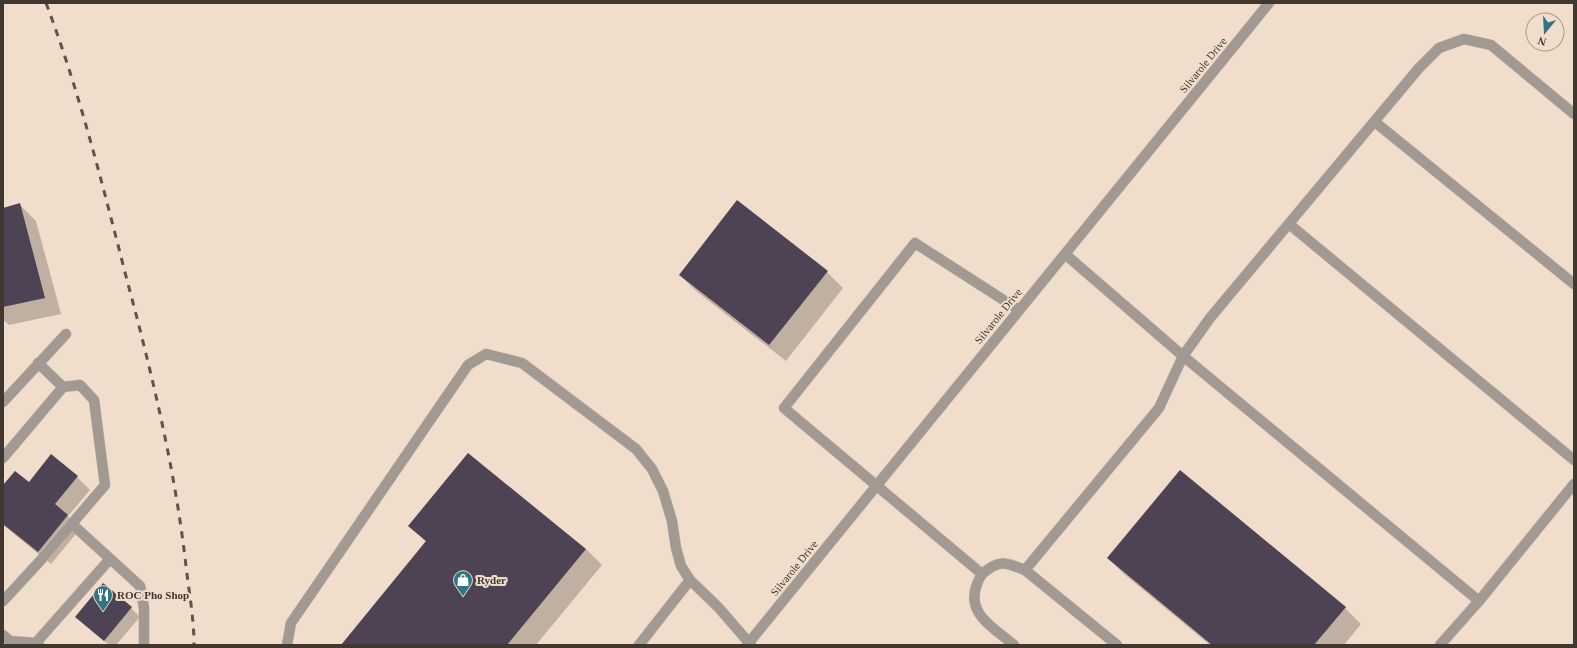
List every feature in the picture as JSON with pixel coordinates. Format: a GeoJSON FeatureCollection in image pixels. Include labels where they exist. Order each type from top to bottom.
{"type":"FeatureCollection","features":[{"type":"Feature","properties":{"kind":"street","name":"Silvarole Drive"},"geometry":{"type":"LineString","coordinates":[[749,644],[1269,3]]}},
{"type":"Feature","properties":{"kind":"street"},"geometry":{"type":"LineString","coordinates":[[1025,570],[1159,408],[1183,356],[1210,318],[1419,68],[1439,48],[1464,39],[1491,45],[1574,114]]}},
{"type":"Feature","properties":{"kind":"street"},"geometry":{"type":"LineString","coordinates":[[1375,122],[1574,284]]}},
{"type":"Feature","properties":{"kind":"street"},"geometry":{"type":"LineString","coordinates":[[1288,224],[1574,460]]}},
{"type":"Feature","properties":{"kind":"street"},"geometry":{"type":"LineString","coordinates":[[982,574],[784,408],[915,243],[1019,310]]}},
{"type":"Feature","properties":{"kind":"street"},"geometry":{"type":"LineString","coordinates":[[1065,254],[1183,356],[1479,601]]}},
{"type":"Feature","properties":{"kind":"street"},"geometry":{"type":"LineString","coordinates":[[3,402],[66,334]]}},
{"type":"Feature","properties":{"kind":"street"},"geometry":{"type":"LineString","coordinates":[[287,645],[291,623],[304,603],[468,365],[486,354],[522,363],[636,449],[652,469],[663,491],[672,521],[676,548],[681,566],[690,580],[718,607],[749,644]]}},
{"type":"Feature","properties":{"kind":"street"},"geometry":{"type":"LineString","coordinates":[[38,363],[62,387]]}},
{"type":"Feature","properties":{"kind":"street"},"geometry":{"type":"LineString","coordinates":[[3,458],[62,387],[80,385],[94,400],[105,485],[3,601]]}},
{"type":"Feature","properties":{"kind":"street"},"geometry":{"type":"LineString","coordinates":[[1440,645],[1479,601],[1574,484]]}},
{"type":"Feature","properties":{"kind":"street"},"geometry":{"type":"LineString","coordinates":[[72,524],[140,586],[144,608],[144,645]]}},
{"type":"Feature","properties":{"kind":"street"},"geometry":{"type":"LineString","coordinates":[[3,635],[10,641],[36,644],[110,559]]}},
{"type":"Feature","properties":{"kind":"street"},"geometry":{"type":"LineString","coordinates":[[1014,645],[981,618],[973,601],[975,586],[982,574],[992,565],[1008,563],[1025,570],[1118,645]]}},
{"type":"Feature","properties":{"kind":"street"},"geometry":{"type":"LineString","coordinates":[[639,645],[690,580]]}},
{"type":"Feature","properties":{"kind":"building"},"geometry":{"type":"Polygon","coordinates":[[[737,200],[828,271],[769,345],[679,275],[737,200]]]}},
{"type":"Feature","properties":{"kind":"building"},"geometry":{"type":"Polygon","coordinates":[[[20,203],[45,298],[3,307],[3,208],[20,203]]]}},
{"type":"Feature","properties":{"kind":"building","name":"Ryder"},"geometry":{"type":"Polygon","coordinates":[[[468,453],[586,549],[507,645],[341,645],[426,541],[408,526],[468,453]]]}},
{"type":"Feature","properties":{"kind":"building"},"geometry":{"type":"Polygon","coordinates":[[[51,454],[78,476],[55,504],[68,515],[38,552],[3,524],[3,485],[15,471],[29,482],[51,454]]]}},
{"type":"Feature","properties":{"kind":"building"},"geometry":{"type":"Polygon","coordinates":[[[1180,470],[1346,607],[1314,645],[1212,645],[1107,558],[1180,470]]]}},
{"type":"Feature","properties":{"kind":"building","name":"ROC Pho Shop"},"geometry":{"type":"Polygon","coordinates":[[[103,583],[132,607],[104,641],[75,617],[103,583]]]}},
{"type":"Feature","properties":{"kind":"railway"},"geometry":{"type":"LineString","coordinates":[[46,3],[70,71],[90,140],[154,386],[176,494],[192,615],[194,645]]}},
{"type":"Feature","properties":{"kind":"place","name":"Ryder"},"geometry":{"type":"Point","coordinates":[463,597]}},
{"type":"Feature","properties":{"kind":"place","name":"ROC Pho Shop"},"geometry":{"type":"Point","coordinates":[103,612]}}]}
